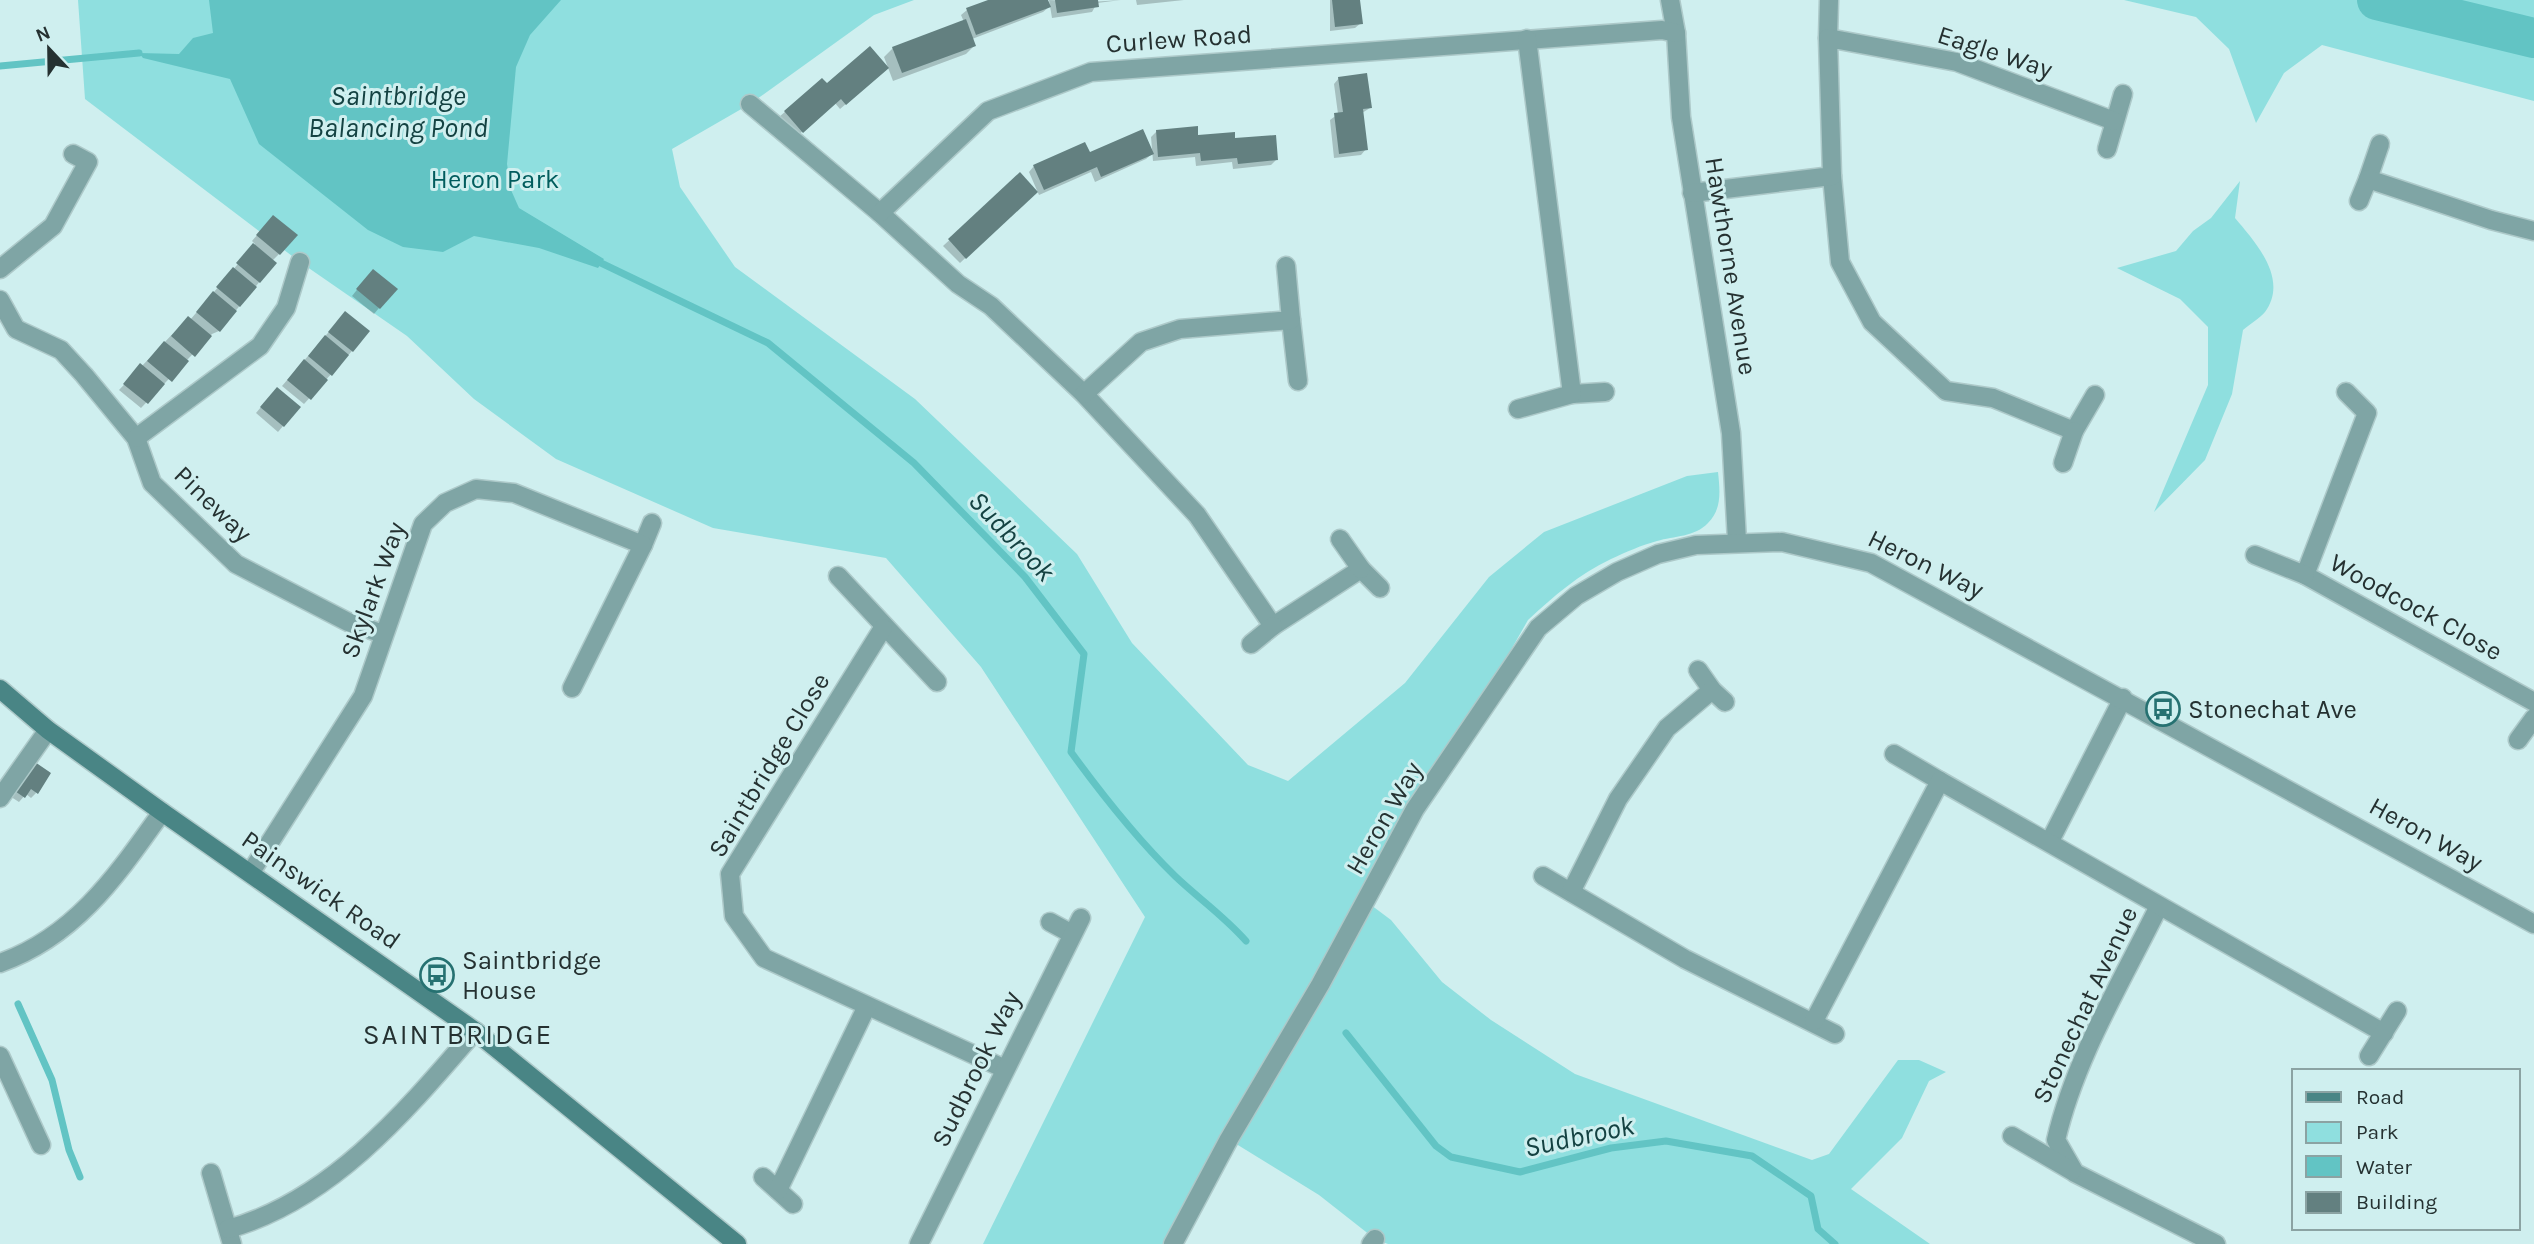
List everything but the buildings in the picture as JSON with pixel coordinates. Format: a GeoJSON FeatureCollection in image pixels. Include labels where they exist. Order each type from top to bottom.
{"type":"FeatureCollection","features":[{"type":"Feature","properties":{"kind":"main road","name":"Painswick Road"},"geometry":{"type":"LineString","coordinates":[[0,689],[48,730],[475,1031],[737,1244]]}},
{"type":"Feature","properties":{"kind":"street","name":"Hawthorne Avenue"},"geometry":{"type":"LineString","coordinates":[[1670,0],[1676,33],[1681,117],[1731,433],[1737,541]]}},
{"type":"Feature","properties":{"kind":"street"},"geometry":{"type":"LineString","coordinates":[[1829,0],[1832,176],[1840,262],[1872,322],[1946,391],[1993,398],[2074,431]]}},
{"type":"Feature","properties":{"kind":"street","name":"Curlew Road"},"geometry":{"type":"LineString","coordinates":[[880,213],[988,111],[1091,72],[1662,30],[1676,33]]}},
{"type":"Feature","properties":{"kind":"street","name":"Eagle Way"},"geometry":{"type":"LineString","coordinates":[[1828,38],[1957,62],[2114,121]]}},
{"type":"Feature","properties":{"kind":"street"},"geometry":{"type":"LineString","coordinates":[[1527,39],[1572,394]]}},
{"type":"Feature","properties":{"kind":"street"},"geometry":{"type":"LineString","coordinates":[[2107,149],[2123,94]]}},
{"type":"Feature","properties":{"kind":"street"},"geometry":{"type":"LineString","coordinates":[[750,104],[880,213],[958,284],[991,306],[1084,394],[1197,515],[1273,626]]}},
{"type":"Feature","properties":{"kind":"street"},"geometry":{"type":"LineString","coordinates":[[2359,201],[2380,144]]}},
{"type":"Feature","properties":{"kind":"street"},"geometry":{"type":"LineString","coordinates":[[0,269],[53,226],[88,162],[73,154]]}},
{"type":"Feature","properties":{"kind":"street"},"geometry":{"type":"LineString","coordinates":[[1692,193],[1832,176]]}},
{"type":"Feature","properties":{"kind":"street"},"geometry":{"type":"LineString","coordinates":[[2368,179],[2491,220],[2534,231]]}},
{"type":"Feature","properties":{"kind":"street"},"geometry":{"type":"LineString","coordinates":[[136,438],[260,346],[286,308],[300,262]]}},
{"type":"Feature","properties":{"kind":"street"},"geometry":{"type":"LineString","coordinates":[[1286,266],[1298,381]]}},
{"type":"Feature","properties":{"kind":"street","name":"Pineway"},"geometry":{"type":"LineString","coordinates":[[0,300],[16,329],[61,350],[136,438],[152,483],[236,564],[348,622],[383,634]]}},
{"type":"Feature","properties":{"kind":"street"},"geometry":{"type":"LineString","coordinates":[[1084,394],[1141,342],[1180,329],[1291,320]]}},
{"type":"Feature","properties":{"kind":"street"},"geometry":{"type":"LineString","coordinates":[[1518,409],[1572,394],[1605,392]]}},
{"type":"Feature","properties":{"kind":"street","name":"Woodcock Close"},"geometry":{"type":"LineString","coordinates":[[2346,392],[2367,413],[2305,575],[2534,702]]}},
{"type":"Feature","properties":{"kind":"street"},"geometry":{"type":"LineString","coordinates":[[2063,463],[2074,431],[2095,395]]}},
{"type":"Feature","properties":{"kind":"street","name":"Skylark Way"},"geometry":{"type":"LineString","coordinates":[[251,872],[363,696],[423,524],[444,503],[476,489],[514,493],[642,545]]}},
{"type":"Feature","properties":{"kind":"street"},"geometry":{"type":"LineString","coordinates":[[572,688],[652,523]]}},
{"type":"Feature","properties":{"kind":"street"},"geometry":{"type":"LineString","coordinates":[[1340,539],[1361,569],[1380,588]]}},
{"type":"Feature","properties":{"kind":"street","name":"Heron Way"},"geometry":{"type":"LineString","coordinates":[[1173,1244],[1228,1139],[1308,1006],[1415,809],[1538,628],[1576,596],[1617,572],[1658,554],[1696,545],[1737,541],[1782,542],[1871,562],[2534,923]]}},
{"type":"Feature","properties":{"kind":"street"},"geometry":{"type":"LineString","coordinates":[[2255,555],[2305,575]]}},
{"type":"Feature","properties":{"kind":"street"},"geometry":{"type":"LineString","coordinates":[[1251,644],[1273,626],[1361,569]]}},
{"type":"Feature","properties":{"kind":"street"},"geometry":{"type":"LineString","coordinates":[[838,576],[883,628],[937,682]]}},
{"type":"Feature","properties":{"kind":"street","name":"Saintbridge Close"},"geometry":{"type":"LineString","coordinates":[[883,628],[730,874],[734,916],[764,958],[1005,1069]]}},
{"type":"Feature","properties":{"kind":"street"},"geometry":{"type":"LineString","coordinates":[[1571,892],[1625,788],[1667,728],[1719,696],[1699,670]]}},
{"type":"Feature","properties":{"kind":"street"},"geometry":{"type":"LineString","coordinates":[[2050,841],[2123,698]]}},
{"type":"Feature","properties":{"kind":"street"},"geometry":{"type":"LineString","coordinates":[[2518,740],[2534,718]]}},
{"type":"Feature","properties":{"kind":"street"},"geometry":{"type":"LineString","coordinates":[[0,798],[48,730]]}},
{"type":"Feature","properties":{"kind":"street","name":"Stonechat Avenue"},"geometry":{"type":"LineString","coordinates":[[1894,754],[2384,1033]]}},
{"type":"Feature","properties":{"kind":"street"},"geometry":{"type":"LineString","coordinates":[[1814,1021],[1940,780]]}},
{"type":"Feature","properties":{"kind":"street"},"geometry":{"type":"LineString","coordinates":[[0,962],[45,943],[77,919],[109,885],[162,812]]}},
{"type":"Feature","properties":{"kind":"street"},"geometry":{"type":"LineString","coordinates":[[1543,876],[1685,959],[1814,1021],[1835,1034]]}},
{"type":"Feature","properties":{"kind":"street","name":"Stonechat Avenue"},"geometry":{"type":"LineString","coordinates":[[2075,1173],[2056,1140],[2061,1118],[2092,1041],[2159,906]]}},
{"type":"Feature","properties":{"kind":"street","name":"Sudbrook Way"},"geometry":{"type":"LineString","coordinates":[[919,1244],[1077,926],[1050,922]]}},
{"type":"Feature","properties":{"kind":"street"},"geometry":{"type":"LineString","coordinates":[[778,1190],[867,1006]]}},
{"type":"Feature","properties":{"kind":"street"},"geometry":{"type":"LineString","coordinates":[[2369,1056],[2397,1011]]}},
{"type":"Feature","properties":{"kind":"street"},"geometry":{"type":"LineString","coordinates":[[211,1173],[230,1237],[284,1208],[344,1166],[405,1111],[475,1031]]}},
{"type":"Feature","properties":{"kind":"street"},"geometry":{"type":"LineString","coordinates":[[0,1056],[41,1145]]}},
{"type":"Feature","properties":{"kind":"street"},"geometry":{"type":"LineString","coordinates":[[2012,1136],[2075,1173],[2216,1244]]}},
{"type":"Feature","properties":{"kind":"street"},"geometry":{"type":"LineString","coordinates":[[763,1177],[793,1204]]}},
{"type":"Feature","properties":{"kind":"green space","name":"Heron Park"},"geometry":{"type":"Polygon","coordinates":[[[78,0],[914,0],[874,15],[750,104],[672,149],[680,187],[735,267],[915,399],[1077,554],[1132,643],[1248,765],[1288,781],[1405,683],[1489,577],[1544,532],[1687,476],[1718,472],[1718,506],[1713,518],[1703,528],[1691,534],[1646,545],[1599,565],[1567,586],[1528,620],[1367,902],[1391,920],[1442,982],[1491,1020],[1575,1074],[1812,1160],[1829,1154],[1898,1060],[1919,1060],[1946,1072],[1929,1081],[1902,1138],[1851,1189],[1930,1244],[1388,1244],[1375,1239],[1319,1195],[1233,1142],[1176,1244],[983,1244],[1145,917],[981,667],[886,558],[713,528],[556,459],[474,399],[407,336],[300,262],[85,99],[78,0]]]}},
{"type":"Feature","properties":{"kind":"green space"},"geometry":{"type":"Polygon","coordinates":[[[2124,0],[2534,0],[2534,101],[2322,45],[2284,73],[2256,123],[2229,49],[2196,17],[2124,0]]]}},
{"type":"Feature","properties":{"kind":"green space"},"geometry":{"type":"Polygon","coordinates":[[[2240,181],[2235,218],[2267,262],[2272,274],[2271,300],[2265,312],[2243,330],[2232,394],[2205,460],[2154,512],[2208,385],[2208,327],[2180,299],[2117,268],[2176,251],[2193,231],[2211,218],[2240,181]]]}},
{"type":"Feature","properties":{"kind":"water","name":"Saintbridge Balancing Pond"},"geometry":{"type":"Polygon","coordinates":[[[209,0],[561,0],[530,35],[516,67],[507,164],[511,190],[519,208],[604,259],[598,268],[539,248],[474,236],[443,252],[403,247],[368,230],[259,144],[230,79],[143,58],[139,53],[179,54],[193,38],[213,33],[209,0]]]}},
{"type":"Feature","properties":{"kind":"waterway"},"geometry":{"type":"LineString","coordinates":[[2377,0],[2534,38]]}},
{"type":"Feature","properties":{"kind":"waterway","name":"Sudbrook"},"geometry":{"type":"LineString","coordinates":[[0,66],[139,53]]}},
{"type":"Feature","properties":{"kind":"waterway","name":"Sudbrook"},"geometry":{"type":"LineString","coordinates":[[601,263],[768,343],[914,463],[1025,577],[1084,654],[1071,752],[1147,847],[1246,941]]}},
{"type":"Feature","properties":{"kind":"waterway"},"geometry":{"type":"LineString","coordinates":[[18,1004],[52,1080],[69,1150],[80,1177]]}},
{"type":"Feature","properties":{"kind":"waterway","name":"Sudbrook"},"geometry":{"type":"LineString","coordinates":[[1346,1033],[1436,1146],[1451,1157],[1520,1172],[1611,1148],[1666,1141],[1752,1156],[1811,1196],[1818,1229],[1835,1244]]}},
{"type":"Feature","properties":{"kind":"place","name":"Stonechat Ave"},"geometry":{"type":"Point","coordinates":[2163,709]}},
{"type":"Feature","properties":{"kind":"place","name":"Saintbridge House"},"geometry":{"type":"Point","coordinates":[437,975]}},
{"type":"Feature","properties":{"kind":"district","name":"SAINTBRIDGE"},"geometry":{"type":"Point","coordinates":[458,1034]}}]}
